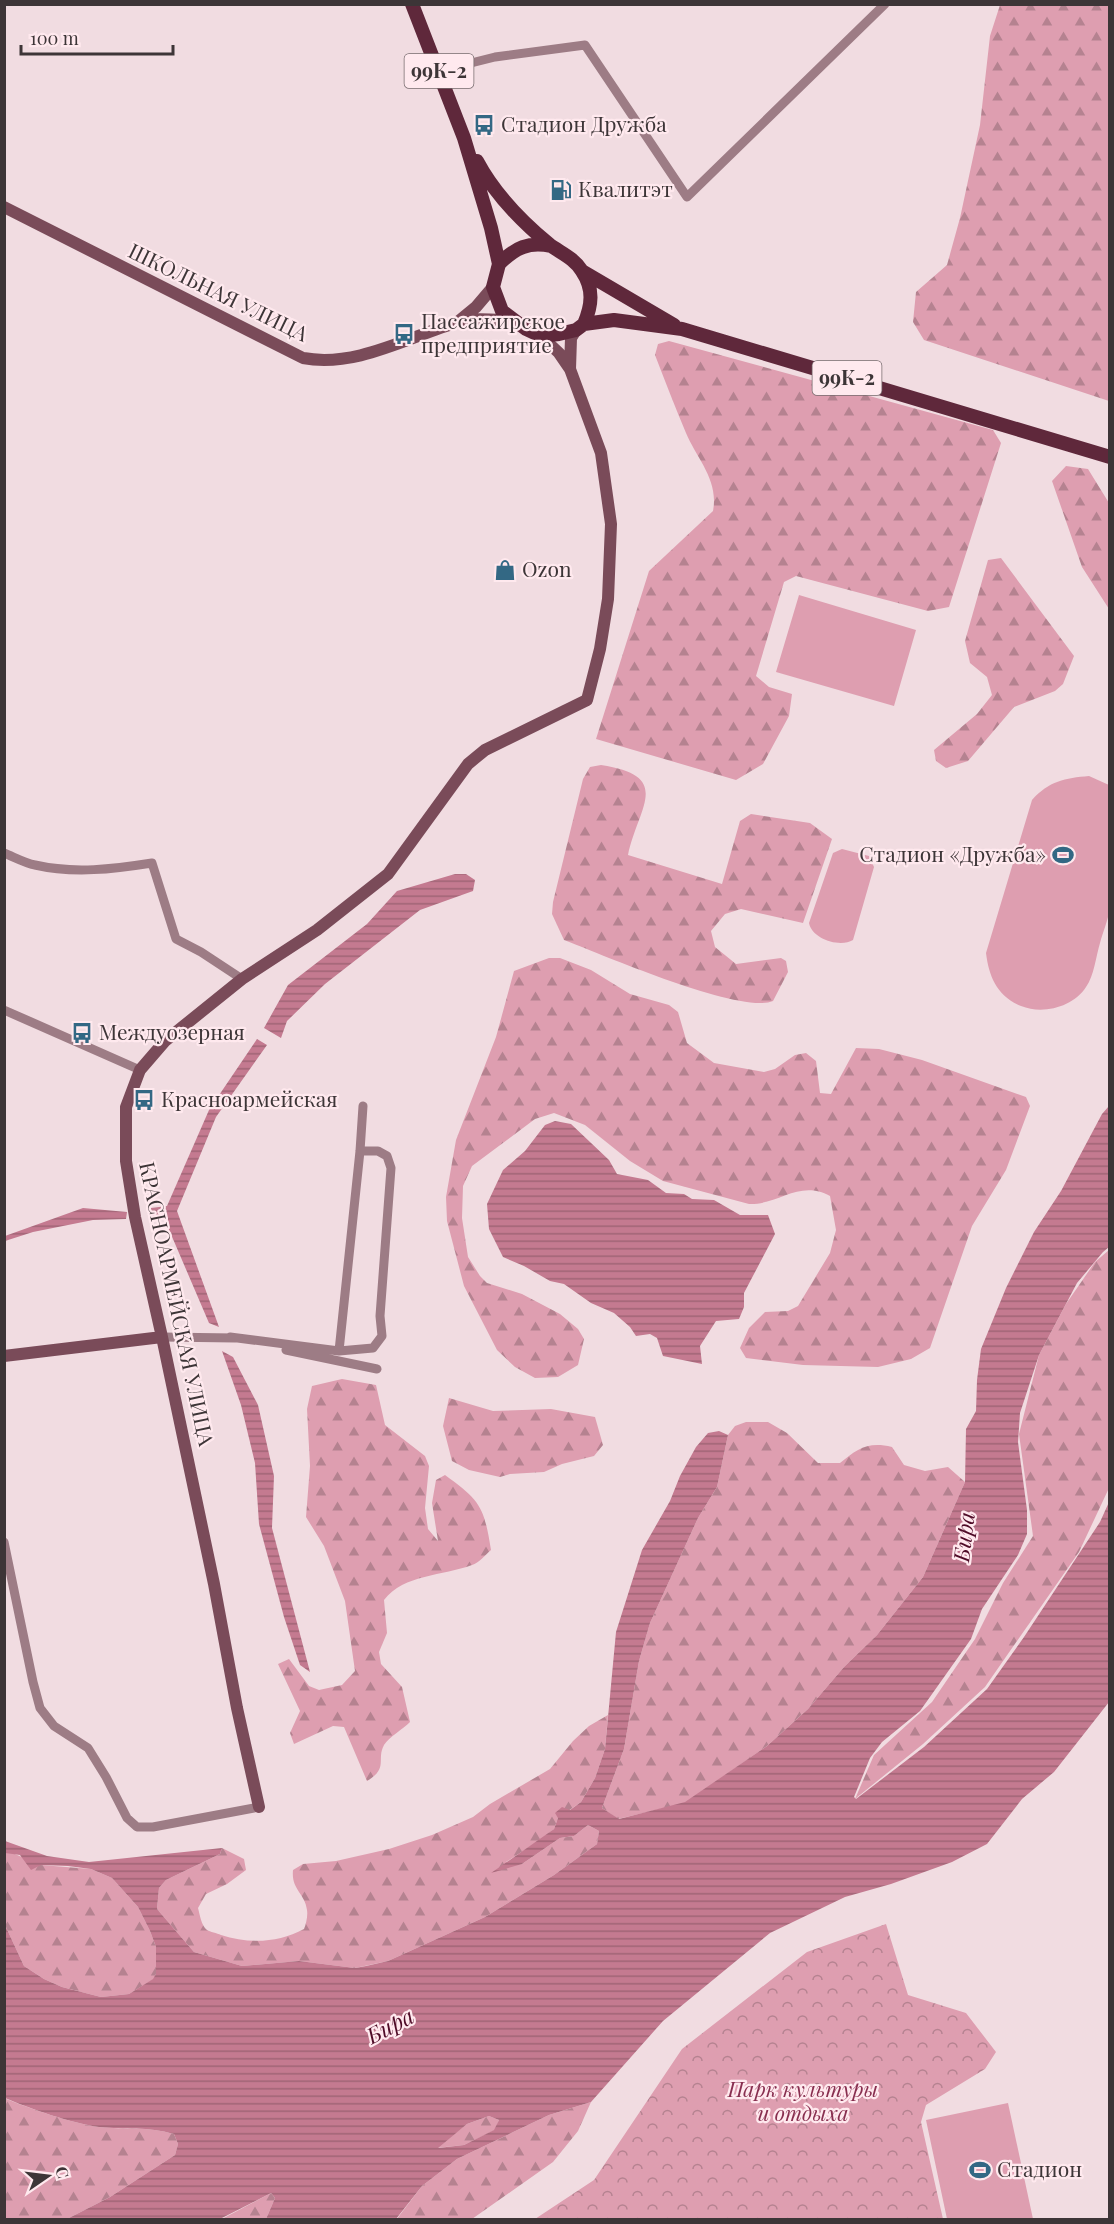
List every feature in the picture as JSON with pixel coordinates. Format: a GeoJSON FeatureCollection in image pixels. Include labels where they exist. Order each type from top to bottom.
{"type":"FeatureCollection","features":[{"type":"Feature","properties":{"kind":"main road","name":"99К-2"},"geometry":{"type":"LineString","coordinates":[[412,4],[464,138],[491,228],[499,264],[493,287]]}},
{"type":"Feature","properties":{"kind":"main road","name":"99К-2"},"geometry":{"type":"LineString","coordinates":[[464,138],[483,173],[509,207],[551,246],[564,253],[582,271],[681,329]]}},
{"type":"Feature","properties":{"kind":"main road"},"geometry":{"type":"LineString","coordinates":[[499,264],[510,253],[528,244],[538,243],[551,246]]}},
{"type":"Feature","properties":{"kind":"main road","name":"99К-2"},"geometry":{"type":"LineString","coordinates":[[580,327],[592,299],[590,287],[582,271]]}},
{"type":"Feature","properties":{"kind":"main road"},"geometry":{"type":"LineString","coordinates":[[493,287],[502,311],[513,321],[541,336]]}},
{"type":"Feature","properties":{"kind":"main road","name":"99К-2"},"geometry":{"type":"LineString","coordinates":[[541,336],[552,336],[580,327],[615,320],[681,329],[1110,457]]}},
{"type":"Feature","properties":{"kind":"street"},"geometry":{"type":"LineString","coordinates":[[439,71],[517,53],[585,45],[687,196],[885,4]]}},
{"type":"Feature","properties":{"kind":"street","name":"ШКОЛЬНАЯ УЛИЦА"},"geometry":{"type":"LineString","coordinates":[[4,207],[303,358],[318,361],[345,358],[387,348],[459,322]]}},
{"type":"Feature","properties":{"kind":"street"},"geometry":{"type":"LineString","coordinates":[[459,322],[493,287]]}},
{"type":"Feature","properties":{"kind":"street"},"geometry":{"type":"LineString","coordinates":[[459,322],[475,319],[513,321]]}},
{"type":"Feature","properties":{"kind":"street"},"geometry":{"type":"LineString","coordinates":[[570,369],[571,338],[580,327]]}},
{"type":"Feature","properties":{"kind":"street"},"geometry":{"type":"LineString","coordinates":[[541,336],[559,353],[570,369]]}},
{"type":"Feature","properties":{"kind":"street","name":"КРАСНОАРМЕЙСКАЯ УЛИЦА"},"geometry":{"type":"LineString","coordinates":[[259,1807],[237,1708],[214,1584],[135,1217],[126,1161],[126,1107],[140,1070],[165,1041],[242,980],[317,930],[388,874],[468,764],[485,750],[587,700],[600,649],[608,599],[611,524],[601,453],[570,369]]}},
{"type":"Feature","properties":{"kind":"street"},"geometry":{"type":"LineString","coordinates":[[4,853],[34,865],[71,870],[98,870],[152,863],[176,939],[201,952],[242,980]]}},
{"type":"Feature","properties":{"kind":"street"},"geometry":{"type":"LineString","coordinates":[[4,1010],[140,1070]]}},
{"type":"Feature","properties":{"kind":"street"},"geometry":{"type":"LineString","coordinates":[[339,1351],[363,1106]]}},
{"type":"Feature","properties":{"kind":"street"},"geometry":{"type":"LineString","coordinates":[[4,1356],[162,1337],[230,1337],[339,1351],[373,1348],[382,1336],[380,1316],[391,1168],[387,1156],[378,1151],[360,1151]]}},
{"type":"Feature","properties":{"kind":"street"},"geometry":{"type":"LineString","coordinates":[[230,1337],[339,1363],[377,1369]]}},
{"type":"Feature","properties":{"kind":"street"},"geometry":{"type":"LineString","coordinates":[[4,1542],[40,1708],[54,1726],[88,1748],[127,1818],[137,1827],[153,1827],[259,1807]]}},
{"type":"Feature","properties":{"kind":"green space"},"geometry":{"type":"Polygon","coordinates":[[[1000,5],[1109,5],[1109,401],[924,340],[913,322],[916,292],[947,265],[960,218],[980,125],[990,36],[1000,5]]]}},
{"type":"Feature","properties":{"kind":"green space"},"geometry":{"type":"Polygon","coordinates":[[[669,341],[993,430],[1001,443],[949,607],[928,611],[796,576],[784,582],[756,676],[769,687],[792,694],[789,716],[763,764],[736,780],[596,739],[649,571],[713,511],[713,489],[710,480],[686,433],[655,355],[658,344],[669,341]]]}},
{"type":"Feature","properties":{"kind":"green space"},"geometry":{"type":"Polygon","coordinates":[[[1066,466],[1088,469],[1109,503],[1109,609],[1082,567],[1052,481],[1066,466]]]}},
{"type":"Feature","properties":{"kind":"green space"},"geometry":{"type":"Polygon","coordinates":[[[1001,558],[1074,656],[1063,684],[1055,691],[1014,707],[968,761],[946,768],[936,761],[934,750],[977,714],[992,695],[987,677],[970,663],[965,641],[988,560],[1001,558]]]}},
{"type":"Feature","properties":{"kind":"green space"},"geometry":{"type":"Polygon","coordinates":[[[799,595],[916,630],[894,706],[776,672],[799,595]]]}},
{"type":"Feature","properties":{"kind":"green space"},"geometry":{"type":"Polygon","coordinates":[[[601,765],[624,770],[637,777],[644,786],[646,796],[628,855],[722,884],[740,821],[751,814],[810,823],[832,839],[803,923],[741,909],[725,914],[711,931],[715,947],[736,964],[781,958],[786,961],[788,972],[773,1001],[756,1003],[703,992],[564,940],[552,914],[553,902],[583,779],[590,767],[601,765]]]}},
{"type":"Feature","properties":{"kind":"green space","name":"Стадион «Дружба»"},"geometry":{"type":"Polygon","coordinates":[[[1089,776],[1109,785],[1111,878],[1108,917],[1086,987],[1066,1004],[1048,1009],[1030,1009],[1013,1002],[1000,991],[989,970],[986,953],[1032,800],[1058,782],[1089,776]]]}},
{"type":"Feature","properties":{"kind":"green space"},"geometry":{"type":"Polygon","coordinates":[[[842,849],[869,856],[874,867],[853,940],[841,943],[821,938],[811,929],[809,923],[833,853],[842,849]]]}},
{"type":"Feature","properties":{"kind":"green space"},"geometry":{"type":"Polygon","coordinates":[[[549,958],[560,958],[591,970],[630,994],[669,1005],[678,1012],[687,1043],[714,1063],[764,1072],[775,1069],[795,1055],[806,1053],[816,1061],[820,1093],[831,1094],[856,1048],[879,1049],[922,1060],[1026,1097],[1030,1106],[1006,1170],[972,1226],[930,1348],[911,1359],[878,1367],[803,1365],[746,1358],[740,1348],[749,1328],[765,1312],[788,1311],[798,1306],[830,1253],[836,1230],[830,1196],[808,1190],[770,1201],[749,1204],[663,1181],[630,1161],[585,1125],[554,1113],[535,1119],[472,1166],[463,1186],[462,1218],[468,1257],[487,1283],[522,1294],[560,1314],[578,1329],[584,1339],[578,1365],[558,1377],[535,1378],[515,1367],[497,1350],[464,1286],[447,1221],[446,1197],[456,1140],[496,1037],[514,971],[549,958]]]}},
{"type":"Feature","properties":{"kind":"green space"},"geometry":{"type":"Polygon","coordinates":[[[1109,1250],[1109,1488],[1079,1552],[985,1687],[923,1744],[855,1799],[874,1755],[932,1702],[975,1639],[1003,1583],[1033,1536],[1019,1434],[1039,1355],[1066,1304],[1095,1262],[1109,1250]]]}},
{"type":"Feature","properties":{"kind":"green space"},"geometry":{"type":"Polygon","coordinates":[[[342,1379],[376,1385],[385,1425],[425,1456],[429,1466],[425,1508],[428,1529],[438,1541],[432,1503],[436,1480],[445,1475],[474,1499],[479,1506],[486,1524],[491,1550],[475,1564],[402,1585],[384,1600],[387,1633],[379,1652],[381,1664],[402,1687],[410,1722],[384,1745],[380,1768],[367,1781],[344,1727],[333,1726],[294,1744],[290,1733],[300,1711],[278,1664],[289,1659],[309,1686],[319,1690],[342,1685],[355,1671],[345,1601],[324,1546],[306,1517],[310,1466],[307,1409],[312,1386],[342,1379]]]}},
{"type":"Feature","properties":{"kind":"green space"},"geometry":{"type":"Polygon","coordinates":[[[449,1398],[493,1411],[551,1409],[595,1417],[603,1445],[594,1456],[562,1464],[544,1472],[510,1474],[500,1477],[469,1470],[452,1461],[443,1426],[449,1398]]]}},
{"type":"Feature","properties":{"kind":"green space"},"geometry":{"type":"Polygon","coordinates":[[[746,1422],[768,1422],[787,1433],[818,1463],[840,1463],[863,1448],[884,1445],[892,1447],[904,1465],[925,1471],[948,1467],[965,1482],[923,1577],[877,1635],[844,1667],[808,1709],[767,1746],[685,1803],[618,1819],[602,1808],[624,1749],[639,1661],[650,1623],[698,1518],[717,1487],[728,1435],[735,1426],[746,1422]]]}},
{"type":"Feature","properties":{"kind":"green space"},"geometry":{"type":"Polygon","coordinates":[[[608,1715],[605,1749],[595,1778],[581,1802],[558,1818],[554,1829],[506,1862],[522,1864],[560,1838],[574,1836],[588,1825],[599,1831],[597,1844],[554,1875],[485,1917],[388,1961],[355,1968],[299,1961],[242,1966],[194,1952],[157,1909],[159,1888],[166,1880],[220,1854],[222,1848],[244,1859],[246,1870],[227,1884],[206,1894],[198,1908],[205,1928],[232,1938],[253,1941],[294,1934],[304,1929],[307,1912],[304,1899],[294,1882],[293,1870],[303,1864],[336,1861],[389,1849],[432,1835],[473,1817],[490,1804],[550,1769],[589,1726],[608,1715]]]}},
{"type":"Feature","properties":{"kind":"green space"},"geometry":{"type":"Polygon","coordinates":[[[10,1852],[41,1865],[91,1869],[112,1878],[138,1907],[150,1931],[156,1947],[154,1979],[129,1994],[101,1997],[62,1987],[24,1966],[5,1925],[5,1853],[10,1852]]]}},
{"type":"Feature","properties":{"kind":"green space","name":"Парк культуры и отдыха"},"geometry":{"type":"Polygon","coordinates":[[[886,1924],[908,1995],[966,2013],[996,2052],[985,2069],[926,2105],[921,2122],[943,2219],[535,2219],[594,2180],[682,2049],[807,1952],[886,1924]]]}},
{"type":"Feature","properties":{"kind":"green space"},"geometry":{"type":"Polygon","coordinates":[[[4,2098],[26,2107],[88,2125],[155,2130],[174,2134],[178,2144],[175,2155],[110,2197],[67,2219],[5,2219],[4,2098]]]}},
{"type":"Feature","properties":{"kind":"green space"},"geometry":{"type":"Polygon","coordinates":[[[591,2102],[578,2131],[553,2162],[472,2219],[396,2220],[422,2186],[457,2159],[549,2115],[591,2102]]]}},
{"type":"Feature","properties":{"kind":"green space","name":"Стадион"},"geometry":{"type":"Polygon","coordinates":[[[1008,2103],[1033,2219],[947,2219],[926,2120],[1008,2103]]]}},
{"type":"Feature","properties":{"kind":"green space"},"geometry":{"type":"Polygon","coordinates":[[[489,2116],[499,2120],[495,2130],[464,2145],[436,2148],[467,2124],[489,2116]]]}},
{"type":"Feature","properties":{"kind":"green space"},"geometry":{"type":"Polygon","coordinates":[[[271,2193],[275,2198],[266,2219],[220,2220],[271,2193]]]}},
{"type":"Feature","properties":{"kind":"water"},"geometry":{"type":"Polygon","coordinates":[[[455,874],[466,874],[475,880],[473,891],[420,910],[325,984],[287,1021],[281,1038],[264,1028],[288,985],[367,924],[397,891],[455,874]]]}},
{"type":"Feature","properties":{"kind":"water"},"geometry":{"type":"Polygon","coordinates":[[[257,1039],[267,1045],[216,1117],[177,1211],[219,1327],[209,1323],[164,1218],[149,1216],[151,1208],[167,1206],[209,1110],[257,1039]]]}},
{"type":"Feature","properties":{"kind":"water","name":"Бира"},"geometry":{"type":"Polygon","coordinates":[[[1109,1106],[1109,1247],[1077,1283],[1039,1355],[1020,1413],[1018,1442],[1027,1510],[1027,1534],[1018,1555],[982,1609],[971,1639],[920,1711],[882,1742],[870,1758],[854,1797],[856,1799],[924,1747],[987,1689],[1100,1522],[1109,1502],[1109,1702],[1054,1772],[1022,1799],[987,1844],[952,1862],[891,1884],[845,1897],[770,1933],[663,2021],[591,2102],[549,2115],[457,2159],[422,2186],[396,2219],[266,2219],[275,2198],[271,2193],[220,2219],[67,2219],[110,2197],[175,2155],[178,2144],[174,2134],[155,2130],[88,2125],[51,2115],[5,2098],[5,1925],[24,1966],[62,1987],[101,1997],[129,1994],[153,1979],[156,1974],[156,1947],[138,1907],[112,1878],[91,1869],[68,1866],[41,1865],[31,1870],[20,1855],[5,1853],[5,1841],[47,1856],[89,1862],[222,1848],[220,1854],[166,1880],[159,1888],[157,1909],[194,1952],[242,1966],[299,1961],[355,1968],[366,1966],[388,1961],[485,1917],[554,1875],[597,1844],[599,1831],[588,1825],[574,1836],[560,1838],[522,1864],[491,1873],[554,1829],[558,1818],[555,1813],[562,1807],[570,1810],[581,1802],[595,1778],[605,1749],[616,1632],[642,1550],[670,1501],[680,1476],[696,1447],[708,1433],[719,1431],[728,1435],[717,1487],[698,1518],[650,1623],[639,1661],[624,1749],[602,1808],[619,1819],[685,1802],[767,1746],[808,1709],[844,1667],[877,1635],[923,1577],[965,1482],[966,1429],[976,1411],[981,1349],[1006,1288],[1034,1232],[1061,1191],[1102,1114],[1109,1106]],[[489,2116],[467,2124],[438,2148],[464,2145],[494,2130],[499,2120],[489,2116]]]}},
{"type":"Feature","properties":{"kind":"water"},"geometry":{"type":"Polygon","coordinates":[[[555,1121],[571,1124],[609,1160],[617,1174],[648,1180],[666,1193],[684,1194],[692,1199],[714,1200],[740,1215],[768,1215],[775,1234],[744,1293],[744,1307],[739,1319],[716,1321],[700,1346],[702,1364],[663,1356],[657,1338],[650,1334],[636,1336],[630,1327],[614,1313],[591,1303],[564,1284],[550,1281],[503,1257],[489,1229],[487,1204],[503,1170],[525,1151],[545,1125],[555,1121]]]}},
{"type":"Feature","properties":{"kind":"water"},"geometry":{"type":"Polygon","coordinates":[[[83,1208],[127,1212],[126,1219],[93,1220],[33,1232],[5,1241],[5,1236],[83,1208]]]}},
{"type":"Feature","properties":{"kind":"water"},"geometry":{"type":"Polygon","coordinates":[[[222,1351],[233,1357],[258,1405],[274,1476],[272,1528],[310,1672],[300,1665],[284,1617],[259,1524],[255,1463],[241,1405],[222,1351]]]}},
{"type":"Feature","properties":{"kind":"place","name":"Стадион Дружба"},"geometry":{"type":"Point","coordinates":[484,125]}},
{"type":"Feature","properties":{"kind":"place","name":"Квалитэт"},"geometry":{"type":"Point","coordinates":[561,190]}},
{"type":"Feature","properties":{"kind":"place","name":"Пассажирское предприятие"},"geometry":{"type":"Point","coordinates":[404,334]}},
{"type":"Feature","properties":{"kind":"place","name":"Ozon"},"geometry":{"type":"Point","coordinates":[505,570]}},
{"type":"Feature","properties":{"kind":"place","name":"Стадион «Дружба»"},"geometry":{"type":"Point","coordinates":[1063,855]}},
{"type":"Feature","properties":{"kind":"place","name":"Междуозерная"},"geometry":{"type":"Point","coordinates":[82,1033]}},
{"type":"Feature","properties":{"kind":"place","name":"Красноармейская"},"geometry":{"type":"Point","coordinates":[144,1100]}},
{"type":"Feature","properties":{"kind":"place","name":"Стадион"},"geometry":{"type":"Point","coordinates":[980,2170]}}]}
